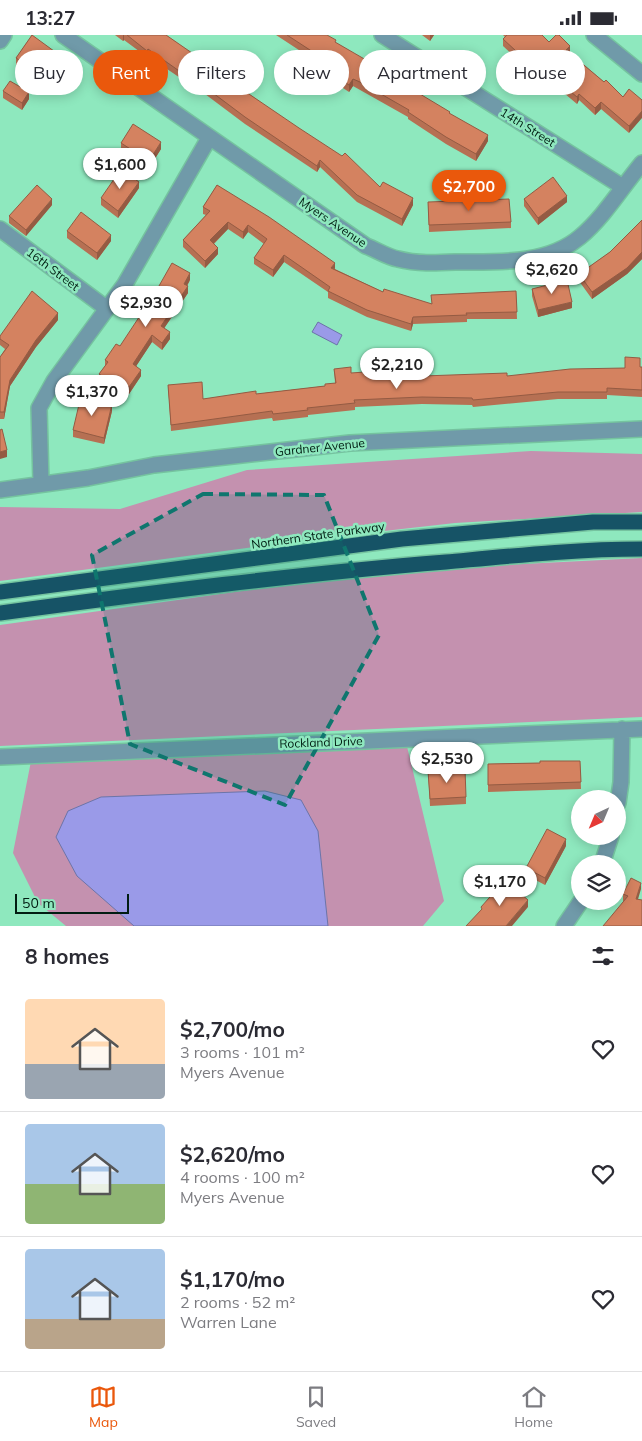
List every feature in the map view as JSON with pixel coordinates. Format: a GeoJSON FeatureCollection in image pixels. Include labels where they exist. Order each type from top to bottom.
{"type":"FeatureCollection","features":[{"type":"Feature","properties":{"kind":"highway","name":"Northern State Parkway"},"geometry":{"type":"LineString","coordinates":[[0,592],[402,539],[593,522],[642,522]]}},
{"type":"Feature","properties":{"kind":"highway"},"geometry":{"type":"LineString","coordinates":[[0,613],[186,588],[341,570],[508,556],[642,549]]}},
{"type":"Feature","properties":{"kind":"street"},"geometry":{"type":"LineString","coordinates":[[0,41],[4,35]]}},
{"type":"Feature","properties":{"kind":"street","name":"Myers Avenue"},"geometry":{"type":"LineString","coordinates":[[62,35],[366,246],[396,259],[416,263],[500,261],[548,254],[580,237],[642,163]]}},
{"type":"Feature","properties":{"kind":"street","name":"14th Street"},"geometry":{"type":"LineString","coordinates":[[382,35],[623,187]]}},
{"type":"Feature","properties":{"kind":"street"},"geometry":{"type":"LineString","coordinates":[[594,35],[642,74]]}},
{"type":"Feature","properties":{"kind":"street"},"geometry":{"type":"LineString","coordinates":[[41,483],[39,408],[54,381],[125,284],[209,138]]}},
{"type":"Feature","properties":{"kind":"street","name":"16th Street"},"geometry":{"type":"LineString","coordinates":[[0,229],[106,308]]}},
{"type":"Feature","properties":{"kind":"street","name":"Gardner Avenue"},"geometry":{"type":"LineString","coordinates":[[0,490],[88,478],[154,465],[350,443],[642,429]]}},
{"type":"Feature","properties":{"kind":"street"},"geometry":{"type":"LineString","coordinates":[[620,790],[622,729]]}},
{"type":"Feature","properties":{"kind":"street","name":"Rockland Drive"},"geometry":{"type":"LineString","coordinates":[[0,757],[642,729]]}},
{"type":"Feature","properties":{"kind":"street"},"geometry":{"type":"LineString","coordinates":[[564,926],[575,910]]}},
{"type":"Feature","properties":{"kind":"highlighted area"},"geometry":{"type":"Polygon","coordinates":[[[203,494],[324,495],[379,635],[285,805],[130,744],[92,555],[203,494]]]}},
{"type":"Feature","properties":{"kind":"shaded area"},"geometry":{"type":"Polygon","coordinates":[[[531,451],[642,454],[642,512],[455,523],[313,539],[0,581],[0,507],[120,509],[247,470],[531,451]]]}},
{"type":"Feature","properties":{"kind":"shaded area"},"geometry":{"type":"Polygon","coordinates":[[[642,558],[642,717],[0,746],[0,625],[313,581],[426,569],[642,558]]]}},
{"type":"Feature","properties":{"kind":"shaded area"},"geometry":{"type":"Polygon","coordinates":[[[405,738],[444,901],[423,926],[66,926],[38,903],[13,853],[32,756],[405,738]]]}},
{"type":"Feature","properties":{"kind":"water"},"geometry":{"type":"Polygon","coordinates":[[[318,322],[342,335],[337,345],[312,332],[318,322]]]}},
{"type":"Feature","properties":{"kind":"water"},"geometry":{"type":"Polygon","coordinates":[[[265,791],[301,800],[318,831],[328,926],[134,926],[77,876],[56,837],[68,811],[101,797],[265,791]]]}},
{"type":"Feature","properties":{"kind":"building"},"geometry":{"type":"Polygon","coordinates":[[[32,35],[53,50],[22,50],[32,35]]]}},
{"type":"Feature","properties":{"kind":"building"},"geometry":{"type":"Polygon","coordinates":[[[127,35],[166,35],[188,50],[178,50],[178,70],[168,63],[168,50],[146,50],[127,35]]]}},
{"type":"Feature","properties":{"kind":"building"},"geometry":{"type":"Polygon","coordinates":[[[287,35],[327,35],[349,50],[310,50],[287,35]]]}},
{"type":"Feature","properties":{"kind":"building"},"geometry":{"type":"Polygon","coordinates":[[[507,35],[542,35],[549,42],[556,35],[559,35],[570,46],[566,50],[515,50],[503,39],[507,35]]]}},
{"type":"Feature","properties":{"kind":"building"},"geometry":{"type":"Polygon","coordinates":[[[349,50],[359,56],[359,82],[353,79],[349,85],[349,50]]]}},
{"type":"Feature","properties":{"kind":"building"},"geometry":{"type":"Polygon","coordinates":[[[585,66],[604,82],[606,80],[623,97],[629,89],[642,100],[642,111],[629,126],[601,102],[595,108],[580,95],[585,95],[585,66]]]}},
{"type":"Feature","properties":{"kind":"building"},"geometry":{"type":"Polygon","coordinates":[[[10,81],[15,84],[15,95],[27,95],[22,103],[3,91],[10,81]]]}},
{"type":"Feature","properties":{"kind":"building"},"geometry":{"type":"Polygon","coordinates":[[[216,95],[250,95],[342,156],[345,153],[380,187],[383,182],[413,198],[402,219],[357,195],[320,160],[317,166],[216,95]]]}},
{"type":"Feature","properties":{"kind":"building"},"geometry":{"type":"Polygon","coordinates":[[[383,95],[422,95],[488,135],[476,154],[446,137],[408,112],[409,110],[383,95]]]}},
{"type":"Feature","properties":{"kind":"building"},"geometry":{"type":"Polygon","coordinates":[[[133,124],[161,142],[149,161],[121,143],[133,124]]]}},
{"type":"Feature","properties":{"kind":"building"},"geometry":{"type":"Polygon","coordinates":[[[121,169],[139,182],[118,211],[101,198],[121,169]]]}},
{"type":"Feature","properties":{"kind":"building"},"geometry":{"type":"Polygon","coordinates":[[[553,177],[567,196],[538,218],[524,199],[553,177]]]}},
{"type":"Feature","properties":{"kind":"building"},"geometry":{"type":"Polygon","coordinates":[[[37,185],[52,199],[26,230],[9,216],[37,185]]]}},
{"type":"Feature","properties":{"kind":"building"},"geometry":{"type":"Polygon","coordinates":[[[217,185],[269,217],[335,263],[331,268],[383,292],[384,289],[432,304],[431,295],[516,291],[517,312],[413,317],[411,324],[367,310],[328,291],[330,287],[284,255],[273,270],[254,258],[267,239],[248,225],[243,232],[228,222],[210,240],[218,248],[205,261],[183,240],[210,211],[203,207],[217,185]]]}},
{"type":"Feature","properties":{"kind":"building"},"geometry":{"type":"Polygon","coordinates":[[[509,199],[511,222],[429,225],[428,202],[509,199]]]}},
{"type":"Feature","properties":{"kind":"building"},"geometry":{"type":"Polygon","coordinates":[[[81,212],[111,235],[97,253],[67,231],[81,212]]]}},
{"type":"Feature","properties":{"kind":"building"},"geometry":{"type":"Polygon","coordinates":[[[642,220],[642,252],[627,268],[592,292],[579,274],[610,252],[642,220]]]}},
{"type":"Feature","properties":{"kind":"building"},"geometry":{"type":"Polygon","coordinates":[[[172,263],[190,273],[184,284],[188,286],[161,326],[170,332],[162,343],[152,335],[133,364],[141,370],[129,387],[118,380],[117,386],[99,374],[108,362],[105,360],[116,344],[120,346],[155,293],[172,263]]]}},
{"type":"Feature","properties":{"kind":"building"},"geometry":{"type":"Polygon","coordinates":[[[567,280],[572,302],[538,310],[532,289],[567,280]]]}},
{"type":"Feature","properties":{"kind":"building"},"geometry":{"type":"Polygon","coordinates":[[[32,291],[58,313],[36,340],[10,380],[4,412],[0,412],[0,357],[9,345],[0,339],[0,336],[32,291]]]}},
{"type":"Feature","properties":{"kind":"building"},"geometry":{"type":"Polygon","coordinates":[[[625,357],[640,358],[642,390],[607,388],[607,392],[558,392],[473,400],[472,398],[422,397],[354,400],[355,403],[307,408],[308,410],[273,414],[272,411],[171,425],[168,385],[202,382],[203,399],[256,391],[256,394],[325,386],[325,384],[336,383],[334,369],[351,367],[351,373],[379,371],[379,374],[394,373],[395,377],[507,373],[507,376],[570,369],[625,368],[625,357]]]}},
{"type":"Feature","properties":{"kind":"building"},"geometry":{"type":"Polygon","coordinates":[[[81,396],[112,404],[104,438],[73,430],[81,396]]]}},
{"type":"Feature","properties":{"kind":"building"},"geometry":{"type":"Polygon","coordinates":[[[2,429],[7,450],[0,452],[0,430],[2,429]]]}},
{"type":"Feature","properties":{"kind":"building"},"geometry":{"type":"Polygon","coordinates":[[[540,761],[580,761],[581,782],[488,785],[488,764],[540,763],[540,761]]]}},
{"type":"Feature","properties":{"kind":"building"},"geometry":{"type":"Polygon","coordinates":[[[465,769],[466,797],[430,799],[428,771],[465,769]]]}},
{"type":"Feature","properties":{"kind":"building"},"geometry":{"type":"Polygon","coordinates":[[[547,829],[566,839],[545,878],[526,868],[547,829]]]}},
{"type":"Feature","properties":{"kind":"building"},"geometry":{"type":"Polygon","coordinates":[[[631,878],[641,883],[636,899],[642,900],[642,926],[603,926],[616,910],[626,910],[626,898],[628,896],[626,895],[626,888],[631,878]]]}},
{"type":"Feature","properties":{"kind":"building"},"geometry":{"type":"Polygon","coordinates":[[[505,880],[528,900],[506,926],[466,926],[482,909],[481,907],[505,880]]]}}]}
